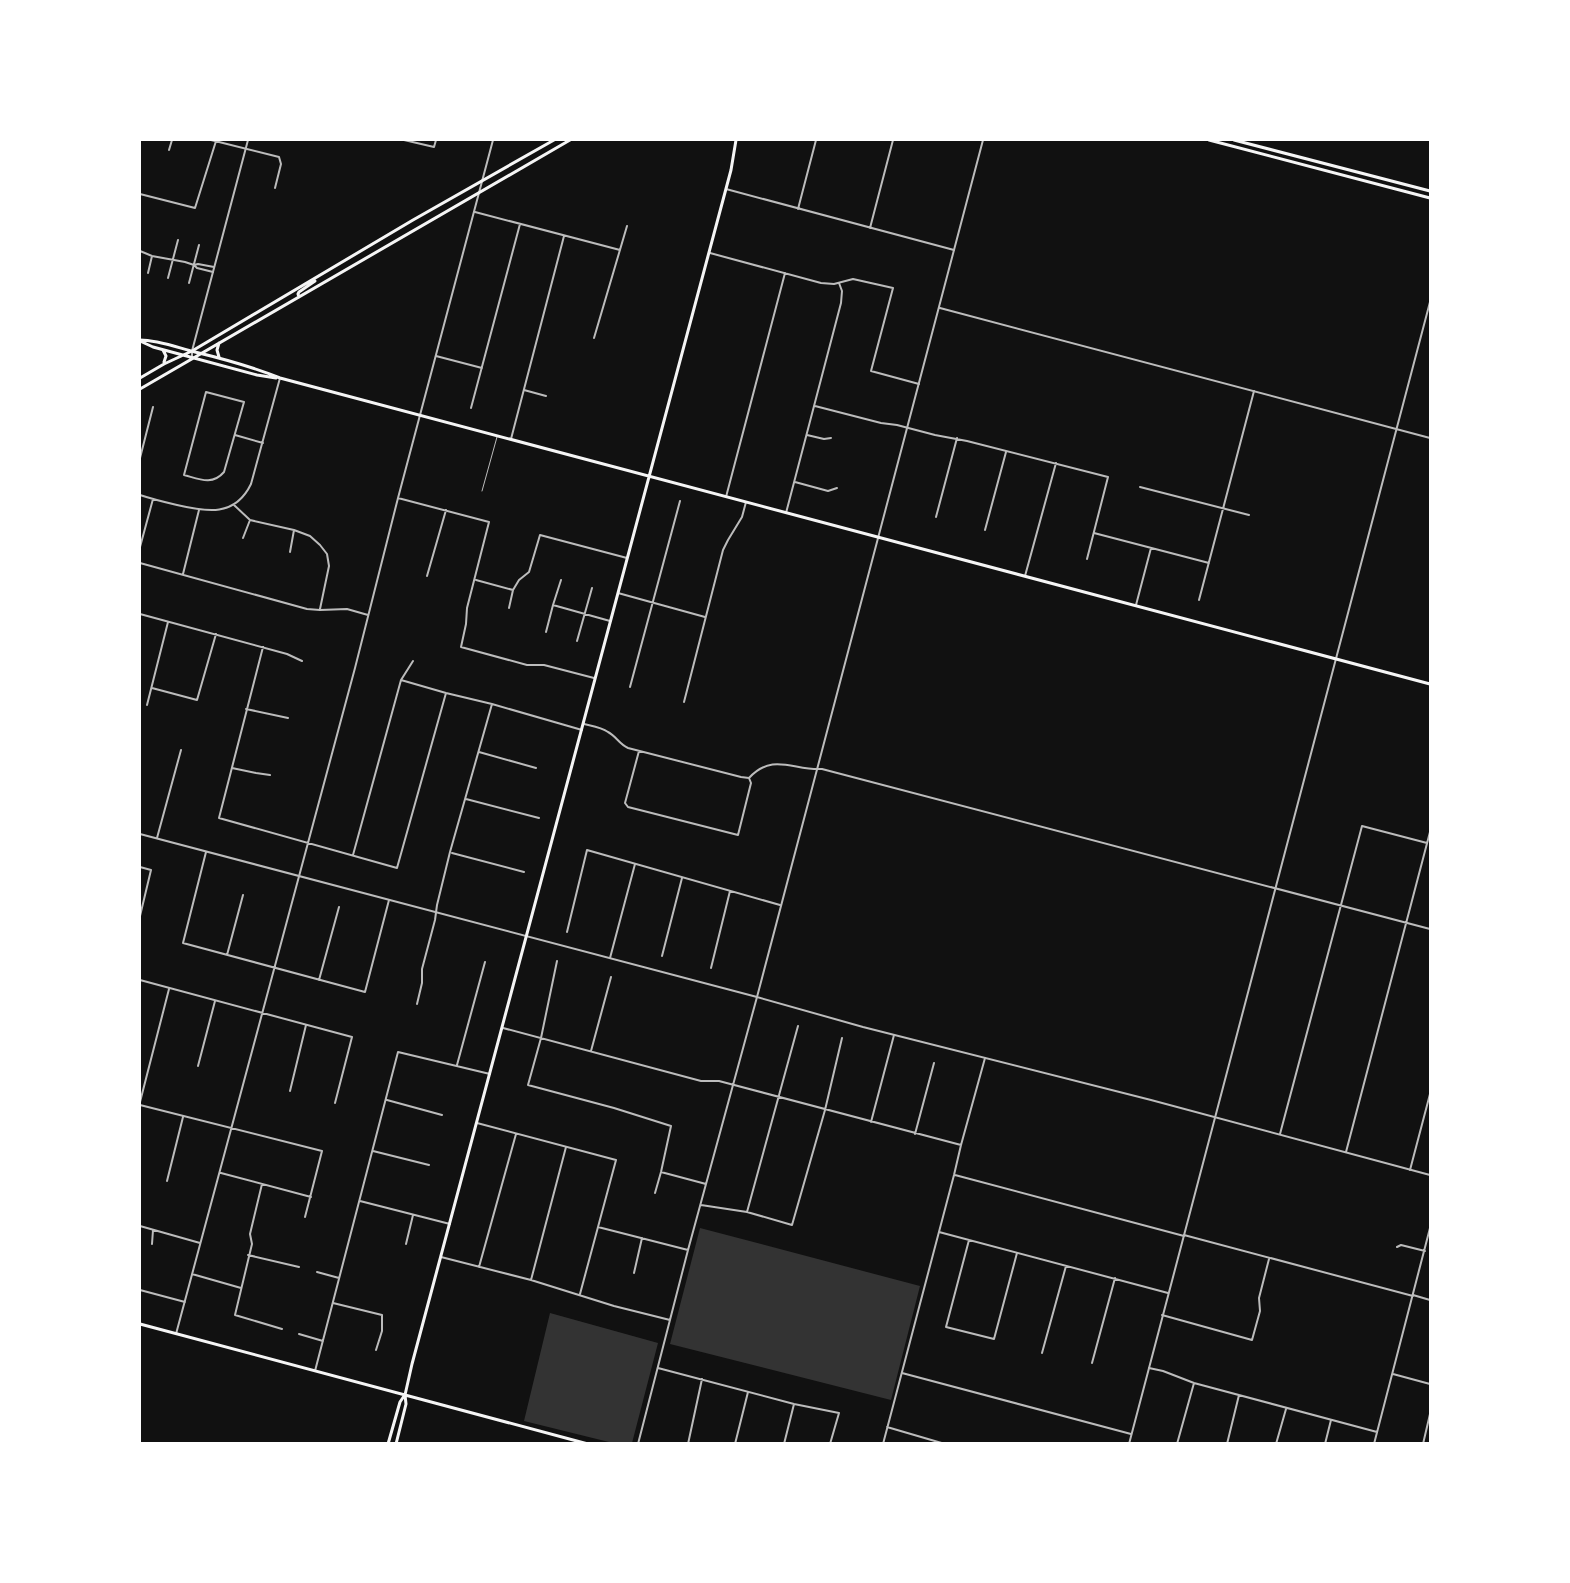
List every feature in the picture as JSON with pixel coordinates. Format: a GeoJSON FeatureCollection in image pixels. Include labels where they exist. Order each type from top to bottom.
{"type":"FeatureCollection","features":[{"type":"Feature","properties":{"kind":"main road"},"geometry":{"type":"LineString","coordinates":[[140,378],[164,363],[192,351],[334,266],[554,140]]}},
{"type":"Feature","properties":{"kind":"main road"},"geometry":{"type":"LineString","coordinates":[[140,389],[569,140]]}},
{"type":"Feature","properties":{"kind":"main road"},"geometry":{"type":"LineString","coordinates":[[388,1443],[400,1402],[405,1395],[734,159],[736,140]]}},
{"type":"Feature","properties":{"kind":"main road"},"geometry":{"type":"LineString","coordinates":[[1209,140],[1431,198]]}},
{"type":"Feature","properties":{"kind":"main road"},"geometry":{"type":"LineString","coordinates":[[1234,140],[1431,191]]}},
{"type":"Feature","properties":{"kind":"main road"},"geometry":{"type":"LineString","coordinates":[[376,242],[381,249]]}},
{"type":"Feature","properties":{"kind":"main road"},"geometry":{"type":"LineString","coordinates":[[299,297],[299,292],[319,277]]}},
{"type":"Feature","properties":{"kind":"main road"},"geometry":{"type":"LineString","coordinates":[[140,340],[152,340],[220,358],[280,378],[380,405],[1431,684]]}},
{"type":"Feature","properties":{"kind":"main road"},"geometry":{"type":"LineString","coordinates":[[140,340],[153,347],[192,358],[257,375],[280,378]]}},
{"type":"Feature","properties":{"kind":"main road"},"geometry":{"type":"LineString","coordinates":[[219,343],[217,353],[220,358]]}},
{"type":"Feature","properties":{"kind":"main road"},"geometry":{"type":"LineString","coordinates":[[163,350],[166,356],[164,363]]}},
{"type":"Feature","properties":{"kind":"main road"},"geometry":{"type":"LineString","coordinates":[[140,1324],[588,1443]]}},
{"type":"Feature","properties":{"kind":"main road"},"geometry":{"type":"LineString","coordinates":[[396,1443],[406,1403],[405,1395]]}},
{"type":"Feature","properties":{"kind":"street"},"geometry":{"type":"LineString","coordinates":[[169,150],[172,140]]}},
{"type":"Feature","properties":{"kind":"street"},"geometry":{"type":"LineString","coordinates":[[211,140],[279,157],[281,164],[275,188]]}},
{"type":"Feature","properties":{"kind":"street"},"geometry":{"type":"LineString","coordinates":[[192,358],[248,140]]}},
{"type":"Feature","properties":{"kind":"street"},"geometry":{"type":"LineString","coordinates":[[404,140],[434,147],[436,140]]}},
{"type":"Feature","properties":{"kind":"street"},"geometry":{"type":"LineString","coordinates":[[176,1334],[355,668],[493,140]]}},
{"type":"Feature","properties":{"kind":"street"},"geometry":{"type":"LineString","coordinates":[[798,208],[816,140]]}},
{"type":"Feature","properties":{"kind":"street"},"geometry":{"type":"LineString","coordinates":[[870,228],[893,140]]}},
{"type":"Feature","properties":{"kind":"street"},"geometry":{"type":"LineString","coordinates":[[638,1443],[983,140]]}},
{"type":"Feature","properties":{"kind":"street"},"geometry":{"type":"LineString","coordinates":[[140,194],[195,208],[216,141]]}},
{"type":"Feature","properties":{"kind":"street"},"geometry":{"type":"LineString","coordinates":[[726,189],[954,250]]}},
{"type":"Feature","properties":{"kind":"street"},"geometry":{"type":"LineString","coordinates":[[474,211],[620,250]]}},
{"type":"Feature","properties":{"kind":"street"},"geometry":{"type":"LineString","coordinates":[[471,408],[520,224]]}},
{"type":"Feature","properties":{"kind":"street"},"geometry":{"type":"LineString","coordinates":[[594,338],[627,226]]}},
{"type":"Feature","properties":{"kind":"street"},"geometry":{"type":"LineString","coordinates":[[511,439],[564,236]]}},
{"type":"Feature","properties":{"kind":"street"},"geometry":{"type":"LineString","coordinates":[[168,278],[178,240]]}},
{"type":"Feature","properties":{"kind":"street"},"geometry":{"type":"LineString","coordinates":[[189,283],[199,245]]}},
{"type":"Feature","properties":{"kind":"street"},"geometry":{"type":"LineString","coordinates":[[140,251],[213,272]]}},
{"type":"Feature","properties":{"kind":"street"},"geometry":{"type":"LineString","coordinates":[[708,252],[821,283],[860,280],[893,288],[871,371],[919,384]]}},
{"type":"Feature","properties":{"kind":"street"},"geometry":{"type":"LineString","coordinates":[[147,273],[152,256]]}},
{"type":"Feature","properties":{"kind":"street"},"geometry":{"type":"LineString","coordinates":[[194,265],[214,267]]}},
{"type":"Feature","properties":{"kind":"street"},"geometry":{"type":"LineString","coordinates":[[726,497],[785,273]]}},
{"type":"Feature","properties":{"kind":"street"},"geometry":{"type":"LineString","coordinates":[[786,513],[841,303],[842,291],[839,283]]}},
{"type":"Feature","properties":{"kind":"street"},"geometry":{"type":"LineString","coordinates":[[1129,1443],[1431,302]]}},
{"type":"Feature","properties":{"kind":"street"},"geometry":{"type":"LineString","coordinates":[[939,308],[1431,438]]}},
{"type":"Feature","properties":{"kind":"street"},"geometry":{"type":"LineString","coordinates":[[436,356],[482,368]]}},
{"type":"Feature","properties":{"kind":"street"},"geometry":{"type":"LineString","coordinates":[[140,495],[199,510],[216,511],[234,505],[251,486],[280,378]]}},
{"type":"Feature","properties":{"kind":"street"},"geometry":{"type":"LineString","coordinates":[[524,390],[546,396]]}},
{"type":"Feature","properties":{"kind":"street"},"geometry":{"type":"LineString","coordinates":[[1199,600],[1254,391]]}},
{"type":"Feature","properties":{"kind":"street"},"geometry":{"type":"LineString","coordinates":[[206,392],[244,402],[235,435],[222,476],[206,481],[184,475],[206,392]]}},
{"type":"Feature","properties":{"kind":"street"},"geometry":{"type":"LineString","coordinates":[[814,406],[942,437],[957,438],[1108,477],[1087,559]]}},
{"type":"Feature","properties":{"kind":"street"},"geometry":{"type":"LineString","coordinates":[[140,458],[141,444],[153,407]]}},
{"type":"Feature","properties":{"kind":"street"},"geometry":{"type":"LineString","coordinates":[[235,435],[263,443]]}},
{"type":"Feature","properties":{"kind":"street"},"geometry":{"type":"LineString","coordinates":[[807,435],[824,440],[831,438]]}},
{"type":"Feature","properties":{"kind":"street"},"geometry":{"type":"LineString","coordinates":[[936,517],[957,438]]}},
{"type":"Feature","properties":{"kind":"street"},"geometry":{"type":"LineString","coordinates":[[985,530],[1006,451]]}},
{"type":"Feature","properties":{"kind":"street"},"geometry":{"type":"LineString","coordinates":[[1025,576],[1056,463]]}},
{"type":"Feature","properties":{"kind":"street"},"geometry":{"type":"LineString","coordinates":[[795,482],[828,491],[837,488]]}},
{"type":"Feature","properties":{"kind":"street"},"geometry":{"type":"LineString","coordinates":[[1140,487],[1249,514]]}},
{"type":"Feature","properties":{"kind":"street"},"geometry":{"type":"LineString","coordinates":[[398,498],[489,522],[467,609],[461,647],[527,665],[544,665],[596,679]]}},
{"type":"Feature","properties":{"kind":"street"},"geometry":{"type":"LineString","coordinates":[[140,547],[153,499]]}},
{"type":"Feature","properties":{"kind":"street"},"geometry":{"type":"LineString","coordinates":[[630,687],[680,501]]}},
{"type":"Feature","properties":{"kind":"street"},"geometry":{"type":"LineString","coordinates":[[684,702],[723,550],[742,518],[746,502]]}},
{"type":"Feature","properties":{"kind":"street"},"geometry":{"type":"LineString","coordinates":[[234,505],[249,520],[294,530],[310,536],[320,545],[327,554],[328,566],[320,610]]}},
{"type":"Feature","properties":{"kind":"street"},"geometry":{"type":"LineString","coordinates":[[183,574],[199,510]]}},
{"type":"Feature","properties":{"kind":"street"},"geometry":{"type":"LineString","coordinates":[[428,576],[446,510]]}},
{"type":"Feature","properties":{"kind":"street"},"geometry":{"type":"LineString","coordinates":[[243,538],[249,520]]}},
{"type":"Feature","properties":{"kind":"street"},"geometry":{"type":"LineString","coordinates":[[290,552],[294,530]]}},
{"type":"Feature","properties":{"kind":"street"},"geometry":{"type":"LineString","coordinates":[[1094,533],[1209,563]]}},
{"type":"Feature","properties":{"kind":"street"},"geometry":{"type":"LineString","coordinates":[[509,608],[513,590],[519,580],[529,572],[540,535],[628,558]]}},
{"type":"Feature","properties":{"kind":"street"},"geometry":{"type":"LineString","coordinates":[[1136,605],[1151,548]]}},
{"type":"Feature","properties":{"kind":"street"},"geometry":{"type":"LineString","coordinates":[[140,563],[307,609],[347,609],[368,615]]}},
{"type":"Feature","properties":{"kind":"street"},"geometry":{"type":"LineString","coordinates":[[474,579],[513,590]]}},
{"type":"Feature","properties":{"kind":"street"},"geometry":{"type":"LineString","coordinates":[[546,633],[561,580]]}},
{"type":"Feature","properties":{"kind":"street"},"geometry":{"type":"LineString","coordinates":[[577,641],[592,588]]}},
{"type":"Feature","properties":{"kind":"street"},"geometry":{"type":"LineString","coordinates":[[618,593],[706,617]]}},
{"type":"Feature","properties":{"kind":"street"},"geometry":{"type":"LineString","coordinates":[[554,605],[611,621]]}},
{"type":"Feature","properties":{"kind":"street"},"geometry":{"type":"LineString","coordinates":[[140,614],[264,647],[302,661]]}},
{"type":"Feature","properties":{"kind":"street"},"geometry":{"type":"LineString","coordinates":[[147,705],[168,622]]}},
{"type":"Feature","properties":{"kind":"street"},"geometry":{"type":"LineString","coordinates":[[152,688],[197,700],[216,634]]}},
{"type":"Feature","properties":{"kind":"street"},"geometry":{"type":"LineString","coordinates":[[264,647],[219,819],[397,868],[446,693]]}},
{"type":"Feature","properties":{"kind":"street"},"geometry":{"type":"LineString","coordinates":[[353,855],[401,680],[413,662]]}},
{"type":"Feature","properties":{"kind":"street"},"geometry":{"type":"LineString","coordinates":[[401,680],[582,730]]}},
{"type":"Feature","properties":{"kind":"street"},"geometry":{"type":"LineString","coordinates":[[417,1004],[422,983],[422,969],[450,852],[492,704]]}},
{"type":"Feature","properties":{"kind":"street"},"geometry":{"type":"LineString","coordinates":[[246,709],[288,718]]}},
{"type":"Feature","properties":{"kind":"street"},"geometry":{"type":"LineString","coordinates":[[584,724],[609,732],[624,746],[749,778]]}},
{"type":"Feature","properties":{"kind":"street"},"geometry":{"type":"LineString","coordinates":[[157,838],[181,750]]}},
{"type":"Feature","properties":{"kind":"street"},"geometry":{"type":"LineString","coordinates":[[639,750],[625,803],[628,807],[738,835],[751,783],[749,778]]}},
{"type":"Feature","properties":{"kind":"street"},"geometry":{"type":"LineString","coordinates":[[479,752],[536,768]]}},
{"type":"Feature","properties":{"kind":"street"},"geometry":{"type":"LineString","coordinates":[[749,778],[769,764],[778,763],[832,772],[1431,930]]}},
{"type":"Feature","properties":{"kind":"street"},"geometry":{"type":"LineString","coordinates":[[232,768],[270,775]]}},
{"type":"Feature","properties":{"kind":"street"},"geometry":{"type":"LineString","coordinates":[[466,799],[539,818]]}},
{"type":"Feature","properties":{"kind":"street"},"geometry":{"type":"LineString","coordinates":[[1280,1134],[1362,826],[1427,843]]}},
{"type":"Feature","properties":{"kind":"street"},"geometry":{"type":"LineString","coordinates":[[1346,1152],[1431,832]]}},
{"type":"Feature","properties":{"kind":"street"},"geometry":{"type":"LineString","coordinates":[[140,834],[1431,1175]]}},
{"type":"Feature","properties":{"kind":"street"},"geometry":{"type":"LineString","coordinates":[[567,932],[587,850],[780,905]]}},
{"type":"Feature","properties":{"kind":"street"},"geometry":{"type":"LineString","coordinates":[[206,852],[183,943],[365,992],[389,900]]}},
{"type":"Feature","properties":{"kind":"street"},"geometry":{"type":"LineString","coordinates":[[450,852],[524,872]]}},
{"type":"Feature","properties":{"kind":"street"},"geometry":{"type":"LineString","coordinates":[[609,958],[634,864]]}},
{"type":"Feature","properties":{"kind":"street"},"geometry":{"type":"LineString","coordinates":[[140,867],[151,870],[140,915]]}},
{"type":"Feature","properties":{"kind":"street"},"geometry":{"type":"LineString","coordinates":[[662,956],[682,878]]}},
{"type":"Feature","properties":{"kind":"street"},"geometry":{"type":"LineString","coordinates":[[711,968],[730,891]]}},
{"type":"Feature","properties":{"kind":"street"},"geometry":{"type":"LineString","coordinates":[[227,955],[243,896]]}},
{"type":"Feature","properties":{"kind":"street"},"geometry":{"type":"LineString","coordinates":[[320,980],[339,907]]}},
{"type":"Feature","properties":{"kind":"street"},"geometry":{"type":"LineString","coordinates":[[557,961],[541,1038],[528,1085],[614,1107],[671,1126],[655,1193]]}},
{"type":"Feature","properties":{"kind":"street"},"geometry":{"type":"LineString","coordinates":[[457,1065],[485,962]]}},
{"type":"Feature","properties":{"kind":"street"},"geometry":{"type":"LineString","coordinates":[[591,1051],[611,977]]}},
{"type":"Feature","properties":{"kind":"street"},"geometry":{"type":"LineString","coordinates":[[140,980],[352,1037],[335,1103]]}},
{"type":"Feature","properties":{"kind":"street"},"geometry":{"type":"LineString","coordinates":[[170,988],[140,1104],[183,1117],[322,1151],[305,1217]]}},
{"type":"Feature","properties":{"kind":"street"},"geometry":{"type":"LineString","coordinates":[[198,1066],[215,1001]]}},
{"type":"Feature","properties":{"kind":"street"},"geometry":{"type":"LineString","coordinates":[[290,1091],[306,1025]]}},
{"type":"Feature","properties":{"kind":"street"},"geometry":{"type":"LineString","coordinates":[[747,1212],[798,1026]]}},
{"type":"Feature","properties":{"kind":"street"},"geometry":{"type":"LineString","coordinates":[[503,1028],[701,1081],[719,1081],[961,1145]]}},
{"type":"Feature","properties":{"kind":"street"},"geometry":{"type":"LineString","coordinates":[[871,1122],[894,1035]]}},
{"type":"Feature","properties":{"kind":"street"},"geometry":{"type":"LineString","coordinates":[[701,1205],[747,1212],[792,1225],[825,1110],[842,1038]]}},
{"type":"Feature","properties":{"kind":"street"},"geometry":{"type":"LineString","coordinates":[[315,1371],[398,1052],[490,1074]]}},
{"type":"Feature","properties":{"kind":"street"},"geometry":{"type":"LineString","coordinates":[[883,1443],[985,1058]]}},
{"type":"Feature","properties":{"kind":"street"},"geometry":{"type":"LineString","coordinates":[[915,1134],[934,1063]]}},
{"type":"Feature","properties":{"kind":"street"},"geometry":{"type":"LineString","coordinates":[[1410,1170],[1431,1094]]}},
{"type":"Feature","properties":{"kind":"street"},"geometry":{"type":"LineString","coordinates":[[387,1100],[442,1115]]}},
{"type":"Feature","properties":{"kind":"street"},"geometry":{"type":"LineString","coordinates":[[167,1181],[183,1117]]}},
{"type":"Feature","properties":{"kind":"street"},"geometry":{"type":"LineString","coordinates":[[477,1123],[616,1160],[580,1294]]}},
{"type":"Feature","properties":{"kind":"street"},"geometry":{"type":"LineString","coordinates":[[479,1267],[516,1133]]}},
{"type":"Feature","properties":{"kind":"street"},"geometry":{"type":"LineString","coordinates":[[531,1280],[566,1147]]}},
{"type":"Feature","properties":{"kind":"street"},"geometry":{"type":"LineString","coordinates":[[373,1151],[429,1165]]}},
{"type":"Feature","properties":{"kind":"street"},"geometry":{"type":"LineString","coordinates":[[661,1172],[706,1184]]}},
{"type":"Feature","properties":{"kind":"street"},"geometry":{"type":"LineString","coordinates":[[219,1173],[311,1197]]}},
{"type":"Feature","properties":{"kind":"street"},"geometry":{"type":"LineString","coordinates":[[954,1175],[1431,1300]]}},
{"type":"Feature","properties":{"kind":"street"},"geometry":{"type":"LineString","coordinates":[[262,1184],[250,1234],[252,1244],[235,1316],[282,1329]]}},
{"type":"Feature","properties":{"kind":"street"},"geometry":{"type":"LineString","coordinates":[[360,1201],[450,1224]]}},
{"type":"Feature","properties":{"kind":"street"},"geometry":{"type":"LineString","coordinates":[[406,1244],[413,1215]]}},
{"type":"Feature","properties":{"kind":"street"},"geometry":{"type":"LineString","coordinates":[[140,1226],[200,1243]]}},
{"type":"Feature","properties":{"kind":"street"},"geometry":{"type":"LineString","coordinates":[[598,1227],[688,1250]]}},
{"type":"Feature","properties":{"kind":"street"},"geometry":{"type":"LineString","coordinates":[[1374,1443],[1431,1228]]}},
{"type":"Feature","properties":{"kind":"street"},"geometry":{"type":"LineString","coordinates":[[152,1244],[153,1230]]}},
{"type":"Feature","properties":{"kind":"street"},"geometry":{"type":"LineString","coordinates":[[939,1232],[1168,1293]]}},
{"type":"Feature","properties":{"kind":"street"},"geometry":{"type":"LineString","coordinates":[[634,1273],[642,1238]]}},
{"type":"Feature","properties":{"kind":"street"},"geometry":{"type":"LineString","coordinates":[[969,1240],[946,1327],[994,1339],[1017,1253]]}},
{"type":"Feature","properties":{"kind":"street"},"geometry":{"type":"LineString","coordinates":[[1397,1247],[1401,1245],[1425,1251]]}},
{"type":"Feature","properties":{"kind":"street"},"geometry":{"type":"LineString","coordinates":[[248,1255],[299,1267]]}},
{"type":"Feature","properties":{"kind":"street"},"geometry":{"type":"LineString","coordinates":[[441,1257],[670,1320]]}},
{"type":"Feature","properties":{"kind":"street"},"geometry":{"type":"LineString","coordinates":[[1162,1315],[1252,1340],[1260,1311],[1259,1298],[1269,1258]]}},
{"type":"Feature","properties":{"kind":"street"},"geometry":{"type":"LineString","coordinates":[[1042,1353],[1066,1266]]}},
{"type":"Feature","properties":{"kind":"street"},"geometry":{"type":"LineString","coordinates":[[316,1272],[339,1278]]}},
{"type":"Feature","properties":{"kind":"street"},"geometry":{"type":"LineString","coordinates":[[192,1275],[241,1288]]}},
{"type":"Feature","properties":{"kind":"street"},"geometry":{"type":"LineString","coordinates":[[1092,1362],[1115,1278]]}},
{"type":"Feature","properties":{"kind":"street"},"geometry":{"type":"LineString","coordinates":[[140,1290],[185,1302]]}},
{"type":"Feature","properties":{"kind":"street"},"geometry":{"type":"LineString","coordinates":[[333,1303],[382,1315],[382,1331],[376,1350]]}},
{"type":"Feature","properties":{"kind":"street"},"geometry":{"type":"LineString","coordinates":[[300,1334],[323,1341]]}},
{"type":"Feature","properties":{"kind":"street"},"geometry":{"type":"LineString","coordinates":[[658,1368],[794,1404],[838,1413],[830,1443]]}},
{"type":"Feature","properties":{"kind":"street"},"geometry":{"type":"LineString","coordinates":[[1148,1368],[1194,1383],[1377,1432]]}},
{"type":"Feature","properties":{"kind":"street"},"geometry":{"type":"LineString","coordinates":[[902,1373],[1131,1434]]}},
{"type":"Feature","properties":{"kind":"street"},"geometry":{"type":"LineString","coordinates":[[1393,1374],[1431,1384]]}},
{"type":"Feature","properties":{"kind":"street"},"geometry":{"type":"LineString","coordinates":[[688,1443],[702,1379]]}},
{"type":"Feature","properties":{"kind":"street"},"geometry":{"type":"LineString","coordinates":[[1177,1443],[1194,1383]]}},
{"type":"Feature","properties":{"kind":"street"},"geometry":{"type":"LineString","coordinates":[[735,1443],[748,1392]]}},
{"type":"Feature","properties":{"kind":"street"},"geometry":{"type":"LineString","coordinates":[[1227,1443],[1239,1395]]}},
{"type":"Feature","properties":{"kind":"street"},"geometry":{"type":"LineString","coordinates":[[783,1443],[794,1404]]}},
{"type":"Feature","properties":{"kind":"street"},"geometry":{"type":"LineString","coordinates":[[1276,1443],[1286,1407]]}},
{"type":"Feature","properties":{"kind":"street"},"geometry":{"type":"LineString","coordinates":[[1423,1443],[1431,1414]]}},
{"type":"Feature","properties":{"kind":"street"},"geometry":{"type":"LineString","coordinates":[[1325,1443],[1331,1420]]}},
{"type":"Feature","properties":{"kind":"street"},"geometry":{"type":"LineString","coordinates":[[887,1427],[944,1443]]}},
{"type":"Feature","properties":{"kind":"lane"},"geometry":{"type":"LineString","coordinates":[[482,492],[498,435]]}},
{"type":"Feature","properties":{"kind":"shaded area"},"geometry":{"type":"Polygon","coordinates":[[[700,1228],[920,1286],[891,1400],[670,1344],[700,1228]]]}},
{"type":"Feature","properties":{"kind":"shaded area"},"geometry":{"type":"Polygon","coordinates":[[[550,1313],[658,1343],[632,1443],[613,1443],[524,1421],[550,1313]]]}}]}
